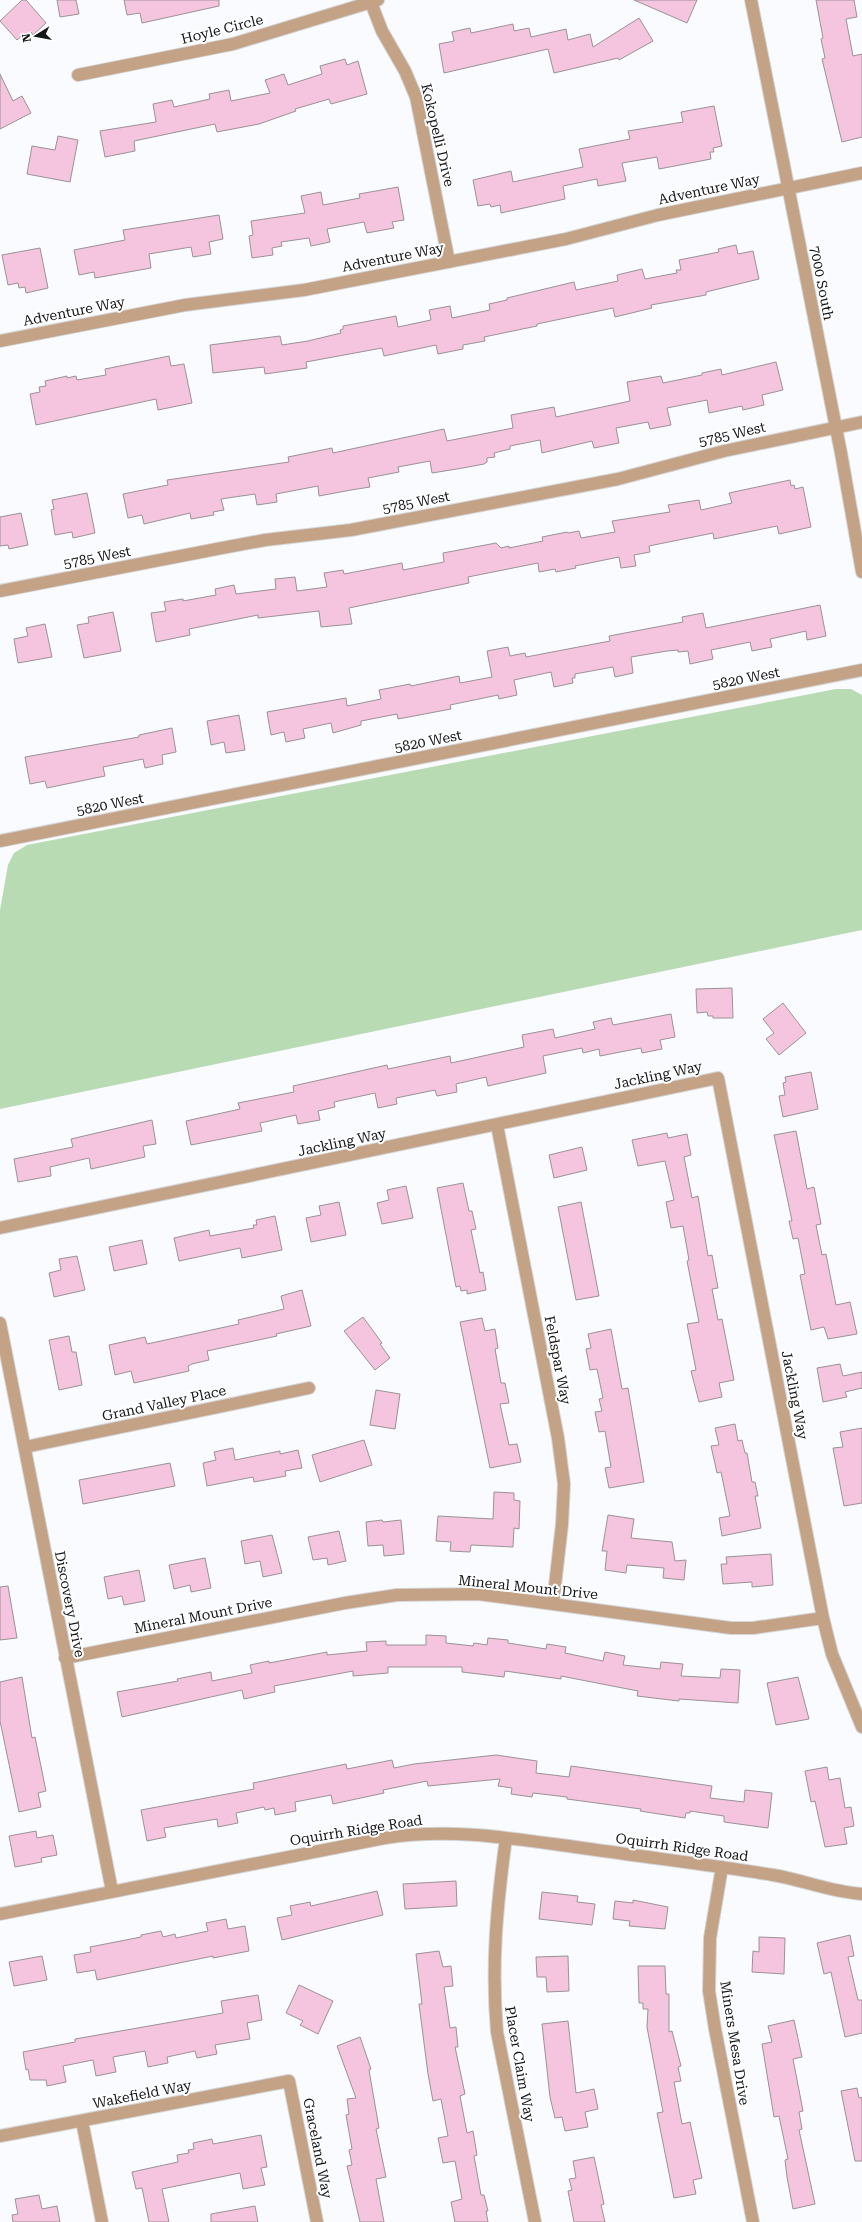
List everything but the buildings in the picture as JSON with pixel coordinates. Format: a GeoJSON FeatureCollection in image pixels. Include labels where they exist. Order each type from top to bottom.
{"type":"FeatureCollection","features":[{"type":"Feature","properties":{"kind":"street","name":"7000 South"},"geometry":{"type":"LineString","coordinates":[[752,0],[862,572]]}},
{"type":"Feature","properties":{"kind":"street","name":"Hoyle Circle"},"geometry":{"type":"LineString","coordinates":[[78,76],[233,44],[373,1]]}},
{"type":"Feature","properties":{"kind":"street","name":"Kokopelli Drive"},"geometry":{"type":"LineString","coordinates":[[373,1],[382,31],[405,71],[416,97],[449,262]]}},
{"type":"Feature","properties":{"kind":"street","name":"Adventure Way"},"geometry":{"type":"LineString","coordinates":[[0,341],[185,305],[304,290],[449,262],[566,239],[658,215],[862,173]]}},
{"type":"Feature","properties":{"kind":"street","name":"5785 West"},"geometry":{"type":"LineString","coordinates":[[0,591],[222,548],[351,530],[610,480],[724,451],[862,422]]}},
{"type":"Feature","properties":{"kind":"street","name":"5820 West"},"geometry":{"type":"LineString","coordinates":[[0,841],[862,670]]}},
{"type":"Feature","properties":{"kind":"street","name":"Jackling Way"},"geometry":{"type":"LineString","coordinates":[[0,1228],[718,1078],[823,1618],[832,1654],[862,1727]]}},
{"type":"Feature","properties":{"kind":"street","name":"Feldspar Way"},"geometry":{"type":"LineString","coordinates":[[497,1125],[558,1438],[564,1484],[562,1524],[553,1603]]}},
{"type":"Feature","properties":{"kind":"street","name":"Discovery Drive"},"geometry":{"type":"LineString","coordinates":[[0,1323],[112,1891]]}},
{"type":"Feature","properties":{"kind":"street","name":"Grand Valley Place"},"geometry":{"type":"LineString","coordinates":[[25,1447],[309,1388]]}},
{"type":"Feature","properties":{"kind":"street","name":"Mineral Mount Drive"},"geometry":{"type":"LineString","coordinates":[[65,1658],[345,1603],[397,1595],[478,1594],[731,1628],[753,1628],[823,1618]]}},
{"type":"Feature","properties":{"kind":"street","name":"Oquirrh Ridge Road"},"geometry":{"type":"LineString","coordinates":[[0,1914],[401,1836],[454,1833],[506,1838],[722,1867],[775,1875],[841,1892],[862,1894]]}},
{"type":"Feature","properties":{"kind":"street","name":"Placer Claim Way"},"geometry":{"type":"LineString","coordinates":[[506,1838],[494,1937],[495,2009],[497,2032],[535,2222]]}},
{"type":"Feature","properties":{"kind":"street","name":"Miners Mesa Drive"},"geometry":{"type":"LineString","coordinates":[[722,1867],[710,1938],[709,1991],[714,2029],[753,2222]]}},
{"type":"Feature","properties":{"kind":"street","name":"Wakefield Way"},"geometry":{"type":"LineString","coordinates":[[0,2136],[289,2081]]}},
{"type":"Feature","properties":{"kind":"street","name":"Graceland Way"},"geometry":{"type":"LineString","coordinates":[[289,2081],[317,2222]]}},
{"type":"Feature","properties":{"kind":"street"},"geometry":{"type":"LineString","coordinates":[[82,2121],[102,2222]]}},
{"type":"Feature","properties":{"kind":"green space"},"geometry":{"type":"Polygon","coordinates":[[[836,689],[851,689],[862,695],[862,930],[0,1109],[0,910],[8,865],[14,853],[27,845],[836,689]]]}}]}
